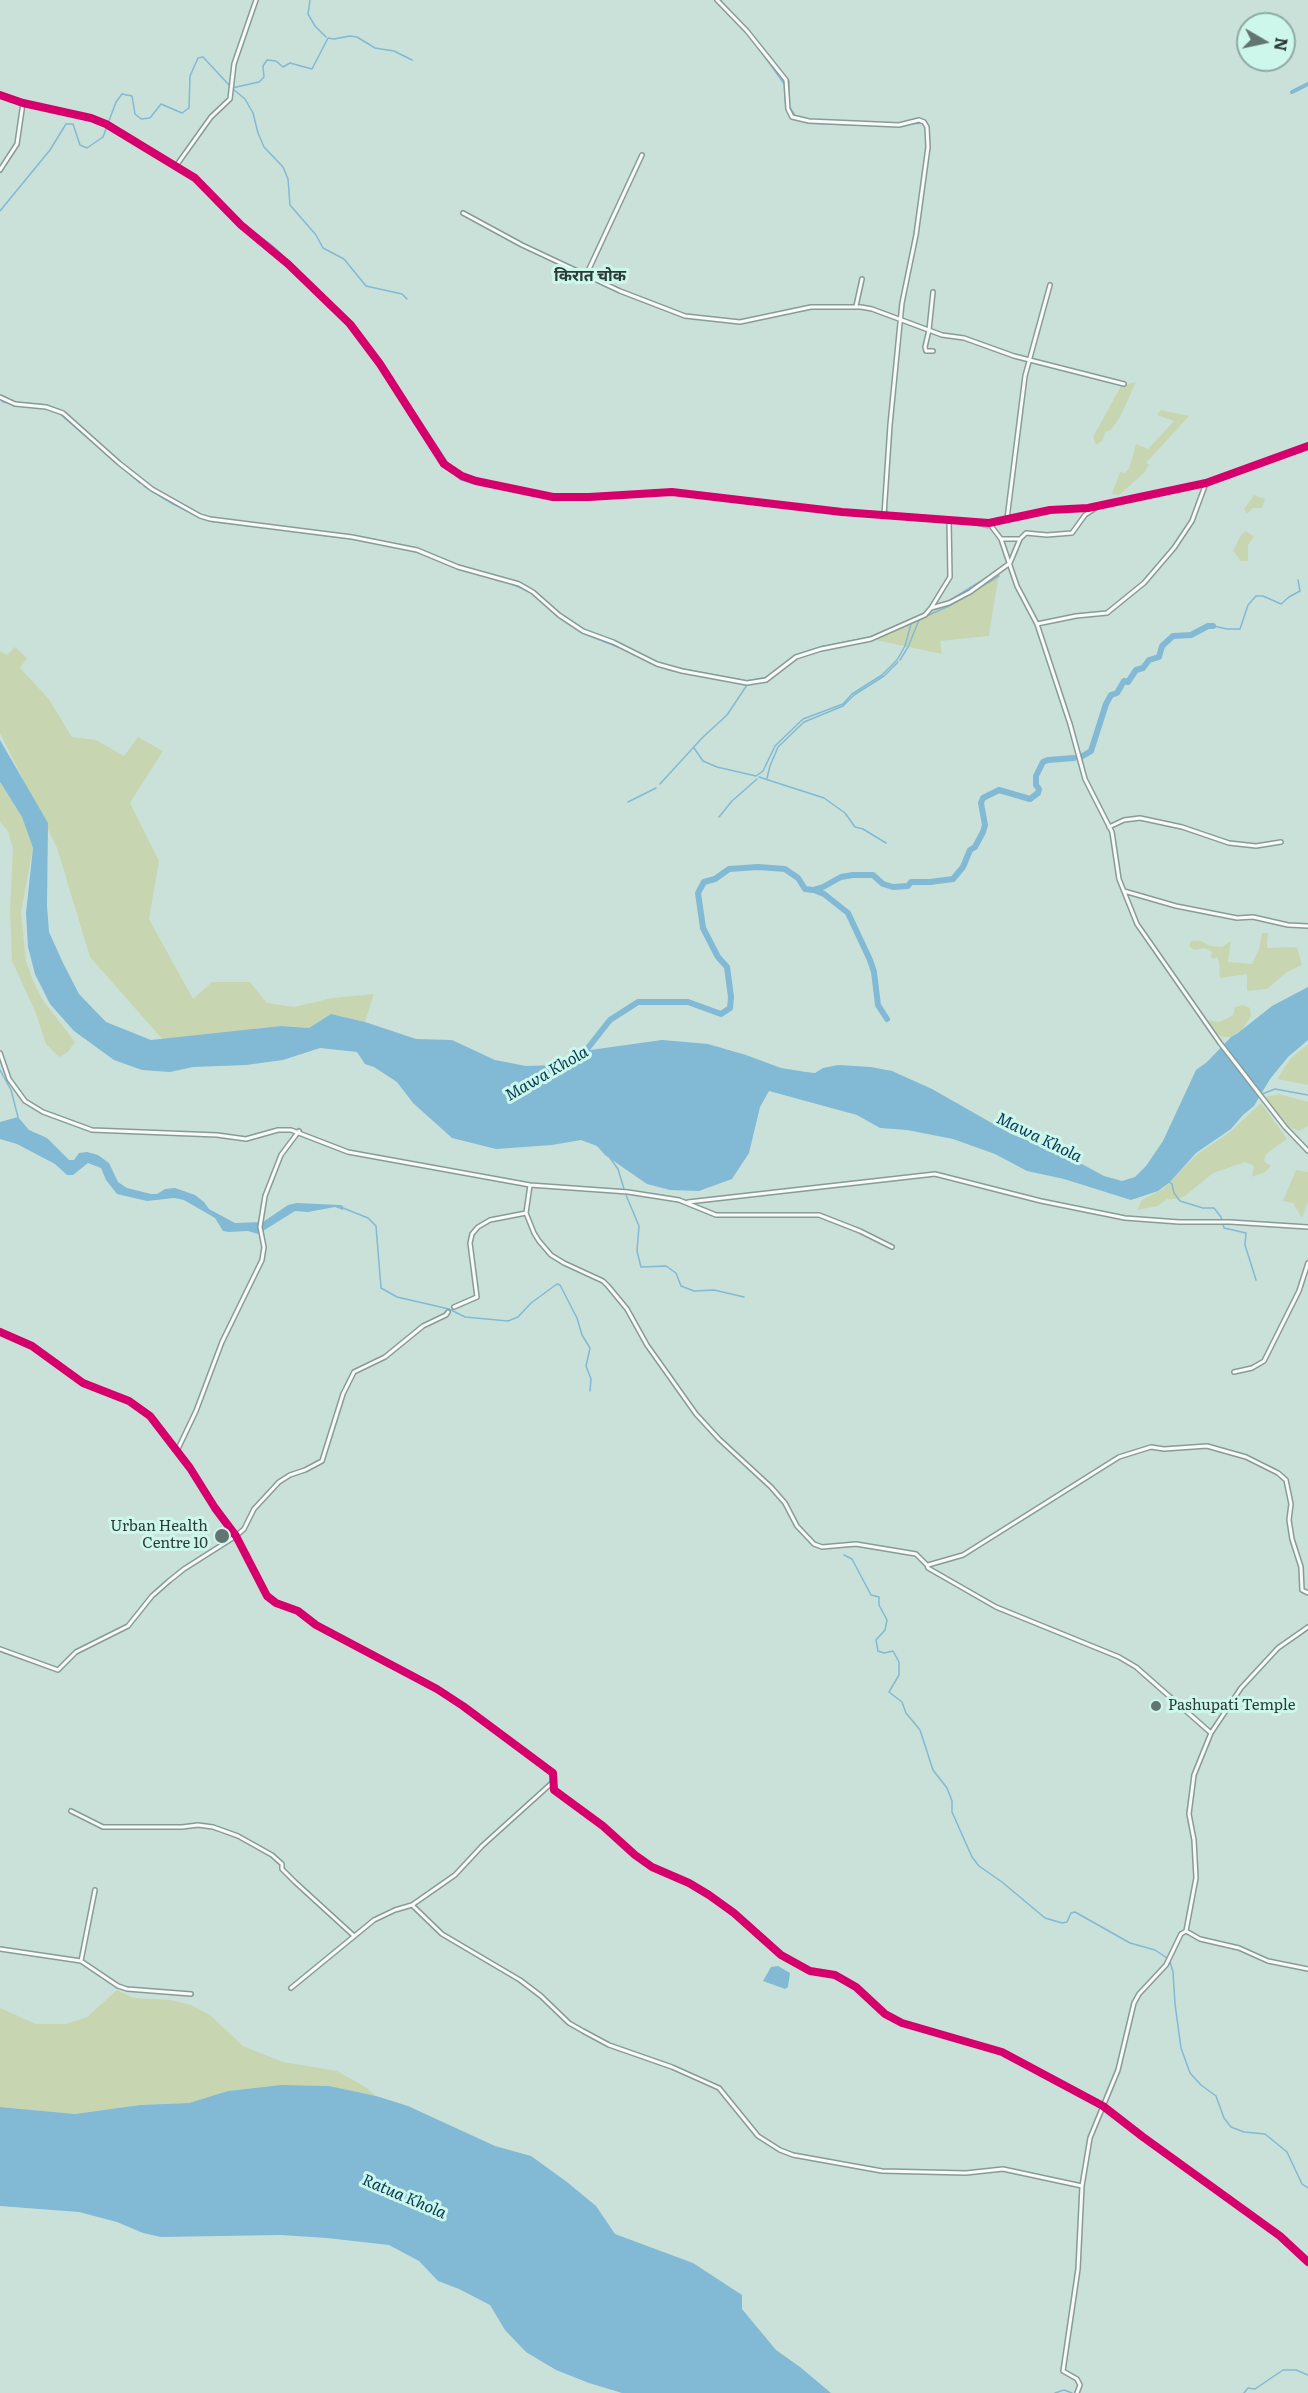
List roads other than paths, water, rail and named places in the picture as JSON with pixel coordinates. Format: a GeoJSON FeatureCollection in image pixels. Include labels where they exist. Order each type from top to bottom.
{"type":"FeatureCollection","features":[{"type":"Feature","properties":{"kind":"street"},"geometry":{"type":"LineString","coordinates":[[176,166],[211,117],[230,99],[234,64],[256,0]]}},
{"type":"Feature","properties":{"kind":"street"},"geometry":{"type":"LineString","coordinates":[[717,0],[747,31],[786,80],[788,109],[792,117],[834,123],[899,125],[919,120],[924,122],[929,137],[900,319],[884,515]]}},
{"type":"Feature","properties":{"kind":"street"},"geometry":{"type":"LineString","coordinates":[[0,95],[23,104],[91,118],[111,126],[176,166],[205,187],[241,225],[288,264],[350,324],[380,364],[444,464],[462,476],[553,497],[672,492],[884,515],[990,523],[1050,510],[1101,505],[1206,483],[1308,446]]}},
{"type":"Feature","properties":{"kind":"street"},"geometry":{"type":"LineString","coordinates":[[0,170],[16,144],[23,104]]}},
{"type":"Feature","properties":{"kind":"street"},"geometry":{"type":"LineString","coordinates":[[590,276],[589,269],[642,155]]}},
{"type":"Feature","properties":{"kind":"street"},"geometry":{"type":"LineString","coordinates":[[463,213],[522,245],[685,316],[740,322],[811,307],[856,306],[872,309],[947,337],[981,342],[1030,360],[1124,384]]}},
{"type":"Feature","properties":{"kind":"street"},"geometry":{"type":"LineString","coordinates":[[856,306],[862,279]]}},
{"type":"Feature","properties":{"kind":"street"},"geometry":{"type":"LineString","coordinates":[[1007,520],[1018,420],[1030,360],[1050,285]]}},
{"type":"Feature","properties":{"kind":"street"},"geometry":{"type":"LineString","coordinates":[[933,292],[925,349],[933,351]]}},
{"type":"Feature","properties":{"kind":"street"},"geometry":{"type":"LineString","coordinates":[[0,397],[15,404],[46,407],[63,413],[119,464],[152,489],[200,516],[352,537],[417,550],[458,567],[519,584],[533,592],[559,615],[583,631],[613,642],[657,664],[747,683],[766,680],[796,657],[821,648],[872,639],[925,615],[950,577],[949,520]]}},
{"type":"Feature","properties":{"kind":"street"},"geometry":{"type":"LineString","coordinates":[[1037,624],[1076,616],[1107,614],[1144,583],[1174,548],[1192,521],[1206,483]]}},
{"type":"Feature","properties":{"kind":"street"},"geometry":{"type":"LineString","coordinates":[[931,608],[949,603],[970,592],[1010,563],[1020,539],[1026,533],[1047,535],[1072,533],[1085,515],[1101,505]]}},
{"type":"Feature","properties":{"kind":"street"},"geometry":{"type":"LineString","coordinates":[[990,523],[1001,539],[1017,586],[1037,624],[1070,724],[1084,779],[1109,827],[1117,873],[1137,924],[1220,1043],[1285,1126],[1308,1151]]}},
{"type":"Feature","properties":{"kind":"street"},"geometry":{"type":"LineString","coordinates":[[1001,539],[1020,539]]}},
{"type":"Feature","properties":{"kind":"street"},"geometry":{"type":"LineString","coordinates":[[1109,827],[1133,818],[1182,827],[1229,843],[1256,846],[1281,842]]}},
{"type":"Feature","properties":{"kind":"street"},"geometry":{"type":"LineString","coordinates":[[1124,891],[1180,908],[1237,918],[1253,917],[1288,925],[1308,926]]}},
{"type":"Feature","properties":{"kind":"street"},"geometry":{"type":"LineString","coordinates":[[0,1053],[9,1078],[25,1101],[43,1112],[92,1130],[217,1135],[246,1139],[278,1130],[299,1131],[348,1152],[530,1185],[628,1192],[688,1202],[935,1174],[1051,1203],[1125,1218],[1308,1227]]}},
{"type":"Feature","properties":{"kind":"street"},"geometry":{"type":"LineString","coordinates":[[177,1451],[196,1411],[222,1342],[262,1260],[264,1247],[260,1235],[260,1220],[265,1196],[272,1173],[281,1155],[299,1131]]}},
{"type":"Feature","properties":{"kind":"street"},"geometry":{"type":"LineString","coordinates":[[530,1185],[526,1214],[534,1233],[551,1255],[603,1281],[617,1295],[635,1321],[646,1345],[696,1414],[771,1486],[785,1503],[798,1526],[814,1544],[822,1547],[842,1544],[879,1547],[916,1554],[927,1565],[927,1568],[996,1607],[1119,1657],[1136,1667],[1211,1733]]}},
{"type":"Feature","properties":{"kind":"street"},"geometry":{"type":"LineString","coordinates":[[688,1202],[699,1209],[724,1217],[761,1217],[778,1214],[819,1215],[860,1230],[892,1247]]}},
{"type":"Feature","properties":{"kind":"street"},"geometry":{"type":"LineString","coordinates":[[454,1307],[477,1297],[470,1242],[472,1234],[478,1227],[490,1221],[526,1214]]}},
{"type":"Feature","properties":{"kind":"street"},"geometry":{"type":"LineString","coordinates":[[1234,1372],[1252,1368],[1264,1361],[1299,1291],[1308,1263]]}},
{"type":"Feature","properties":{"kind":"street"},"geometry":{"type":"LineString","coordinates":[[0,1649],[58,1670],[76,1652],[128,1626],[152,1596],[177,1575],[237,1536],[244,1529],[254,1509],[279,1482],[290,1475],[319,1464],[324,1459],[343,1394],[354,1372],[386,1358],[423,1326],[448,1312]]}},
{"type":"Feature","properties":{"kind":"street"},"geometry":{"type":"LineString","coordinates":[[0,1332],[32,1346],[83,1383],[140,1407],[157,1424],[237,1536],[267,1596],[276,1603],[298,1611],[326,1631],[446,1695],[498,1730],[553,1773],[554,1790],[603,1826],[635,1855],[652,1867],[689,1883],[709,1895],[734,1913],[781,1955],[810,1971],[835,1975],[856,1987],[885,2014],[902,2023],[1002,2052],[1103,2106],[1280,2236],[1308,2262]]}},
{"type":"Feature","properties":{"kind":"street"},"geometry":{"type":"LineString","coordinates":[[927,1565],[963,1555],[1119,1457],[1151,1447],[1164,1449],[1207,1446],[1246,1457],[1278,1473],[1286,1480],[1291,1504],[1289,1520],[1292,1539],[1301,1567],[1302,1590],[1308,1593]]}},
{"type":"Feature","properties":{"kind":"street"},"geometry":{"type":"LineString","coordinates":[[1077,2393],[1080,2385],[1077,2379],[1063,2371],[1078,2269],[1082,2186],[1091,2134],[1118,2070],[1134,2003],[1139,1994],[1166,1965],[1181,1934],[1186,1931],[1196,1878],[1194,1840],[1189,1814],[1194,1775],[1211,1733],[1253,1673],[1278,1648],[1308,1627]]}},
{"type":"Feature","properties":{"kind":"street"},"geometry":{"type":"LineString","coordinates":[[291,1988],[374,1920],[412,1905],[455,1875],[482,1846],[554,1781]]}},
{"type":"Feature","properties":{"kind":"street"},"geometry":{"type":"LineString","coordinates":[[71,1810],[103,1827],[198,1825],[213,1827],[238,1836],[272,1855],[295,1882],[353,1935]]}},
{"type":"Feature","properties":{"kind":"street"},"geometry":{"type":"LineString","coordinates":[[81,1961],[95,1890]]}},
{"type":"Feature","properties":{"kind":"street"},"geometry":{"type":"LineString","coordinates":[[412,1905],[442,1934],[542,1995],[576,2027],[609,2045],[672,2067],[719,2088],[758,2136],[780,2150],[793,2155],[882,2171],[966,2173],[1004,2169],[1044,2180],[1082,2186]]}},
{"type":"Feature","properties":{"kind":"street"},"geometry":{"type":"LineString","coordinates":[[1186,1931],[1200,1939],[1239,1948],[1268,1961],[1308,1969]]}},
{"type":"Feature","properties":{"kind":"street"},"geometry":{"type":"LineString","coordinates":[[0,1949],[81,1961],[118,1986],[127,1989],[191,1994]]}},
{"type":"Feature","properties":{"kind":"water","name":"Mawa Khola"},"geometry":{"type":"Polygon","coordinates":[[[0,740],[48,823],[49,932],[63,963],[79,994],[106,1022],[151,1040],[281,1026],[309,1028],[331,1014],[365,1022],[416,1039],[452,1040],[495,1060],[526,1066],[558,1065],[583,1051],[662,1040],[708,1044],[781,1068],[806,1072],[815,1073],[823,1068],[838,1065],[871,1067],[892,1071],[932,1089],[1011,1134],[1067,1156],[1104,1176],[1122,1181],[1135,1177],[1146,1166],[1163,1141],[1196,1070],[1231,1037],[1272,1006],[1308,987],[1308,1040],[1288,1057],[1270,1079],[1254,1106],[1231,1129],[1196,1153],[1170,1182],[1158,1191],[1131,1200],[1064,1179],[1027,1171],[995,1154],[953,1139],[907,1130],[880,1128],[857,1115],[769,1091],[760,1107],[749,1153],[732,1179],[699,1191],[670,1190],[647,1184],[605,1155],[597,1146],[581,1140],[552,1145],[496,1149],[452,1138],[413,1103],[397,1082],[365,1064],[357,1052],[320,1048],[283,1060],[246,1065],[193,1067],[170,1072],[142,1070],[114,1060],[74,1031],[50,1004],[35,974],[28,947],[26,913],[33,848],[22,817],[0,782],[0,740]]]}},
{"type":"Feature","properties":{"kind":"water"},"geometry":{"type":"Polygon","coordinates":[[[18,1117],[29,1130],[47,1138],[69,1160],[74,1160],[79,1153],[87,1152],[98,1155],[109,1163],[118,1182],[127,1188],[157,1194],[165,1189],[175,1188],[195,1195],[209,1209],[235,1223],[263,1222],[288,1205],[297,1203],[340,1205],[343,1206],[343,1210],[335,1207],[308,1212],[295,1211],[258,1234],[248,1231],[223,1231],[215,1218],[184,1200],[174,1198],[147,1201],[117,1194],[106,1180],[101,1168],[88,1163],[73,1175],[67,1175],[55,1164],[17,1144],[0,1139],[0,1122],[18,1117]]]}},
{"type":"Feature","properties":{"kind":"water"},"geometry":{"type":"Polygon","coordinates":[[[778,1966],[790,1973],[788,1987],[785,1989],[763,1981],[771,1967],[778,1966]]]}},
{"type":"Feature","properties":{"kind":"water","name":"Ratua Khola"},"geometry":{"type":"Polygon","coordinates":[[[281,2085],[329,2086],[376,2096],[408,2106],[495,2146],[531,2156],[596,2206],[615,2234],[693,2263],[742,2295],[742,2309],[776,2350],[831,2393],[622,2393],[589,2383],[556,2370],[526,2352],[505,2330],[490,2305],[438,2281],[419,2261],[389,2245],[280,2235],[161,2237],[79,2212],[0,2206],[0,2107],[75,2114],[140,2105],[189,2103],[228,2091],[281,2085]]]}},
{"type":"Feature","properties":{"kind":"waterway"},"geometry":{"type":"LineString","coordinates":[[310,0],[308,14],[315,26],[326,37]]}},
{"type":"Feature","properties":{"kind":"waterway"},"geometry":{"type":"LineString","coordinates":[[715,0],[730,16]]}},
{"type":"Feature","properties":{"kind":"waterway"},"geometry":{"type":"LineString","coordinates":[[736,18],[753,36]]}},
{"type":"Feature","properties":{"kind":"waterway"},"geometry":{"type":"LineString","coordinates":[[232,88],[259,82],[264,77],[263,66],[267,60],[276,61],[283,67],[290,63],[312,69],[328,38],[357,37],[375,48],[394,51],[412,60]]}},
{"type":"Feature","properties":{"kind":"waterway"},"geometry":{"type":"LineString","coordinates":[[755,43],[785,85]]}},
{"type":"Feature","properties":{"kind":"waterway"},"geometry":{"type":"LineString","coordinates":[[0,211],[50,150],[66,124],[73,124],[80,145],[87,148],[103,137],[116,102],[122,94],[132,96],[135,114],[141,119],[150,118],[161,104],[182,113],[189,108],[190,76],[198,58],[203,57],[230,86]]}},
{"type":"Feature","properties":{"kind":"waterway"},"geometry":{"type":"LineString","coordinates":[[784,75],[789,81],[789,99]]}},
{"type":"Feature","properties":{"kind":"waterway"},"geometry":{"type":"LineString","coordinates":[[1292,92],[1308,84]]}},
{"type":"Feature","properties":{"kind":"waterway"},"geometry":{"type":"LineString","coordinates":[[233,89],[245,99],[253,113],[264,147],[283,167],[288,179],[290,205],[316,235],[323,248],[344,259],[366,286],[402,294],[407,299]]}},
{"type":"Feature","properties":{"kind":"waterway"},"geometry":{"type":"LineString","coordinates":[[785,93],[786,109],[789,114]]}},
{"type":"Feature","properties":{"kind":"waterway"},"geometry":{"type":"LineString","coordinates":[[789,106],[796,117]]}},
{"type":"Feature","properties":{"kind":"waterway"},"geometry":{"type":"LineString","coordinates":[[794,119],[808,123],[855,125]]}},
{"type":"Feature","properties":{"kind":"waterway"},"geometry":{"type":"LineString","coordinates":[[109,122],[175,163]]}},
{"type":"Feature","properties":{"kind":"waterway"},"geometry":{"type":"LineString","coordinates":[[910,124],[923,123],[926,129]]}},
{"type":"Feature","properties":{"kind":"waterway"},"geometry":{"type":"LineString","coordinates":[[109,128],[133,142]]}},
{"type":"Feature","properties":{"kind":"waterway"},"geometry":{"type":"LineString","coordinates":[[929,132],[929,154]]}},
{"type":"Feature","properties":{"kind":"waterway"},"geometry":{"type":"LineString","coordinates":[[901,301],[914,235],[927,146]]}},
{"type":"Feature","properties":{"kind":"waterway"},"geometry":{"type":"LineString","coordinates":[[150,152],[192,179]]}},
{"type":"Feature","properties":{"kind":"waterway"},"geometry":{"type":"LineString","coordinates":[[179,166],[209,189],[242,223],[273,246],[351,322],[381,362],[448,463],[463,474],[488,482],[551,494],[580,495],[672,490],[842,510],[882,512]]}},
{"type":"Feature","properties":{"kind":"waterway"},"geometry":{"type":"LineString","coordinates":[[195,181],[201,186]]}},
{"type":"Feature","properties":{"kind":"waterway"},"geometry":{"type":"LineString","coordinates":[[221,207],[240,227],[259,242]]}},
{"type":"Feature","properties":{"kind":"waterway"},"geometry":{"type":"LineString","coordinates":[[279,258],[349,325],[396,392]]}},
{"type":"Feature","properties":{"kind":"waterway"},"geometry":{"type":"LineString","coordinates":[[892,421],[901,324]]}},
{"type":"Feature","properties":{"kind":"waterway"},"geometry":{"type":"LineString","coordinates":[[0,399],[3,402],[25,406]]}},
{"type":"Feature","properties":{"kind":"waterway"},"geometry":{"type":"LineString","coordinates":[[13,402],[47,405],[62,411]]}},
{"type":"Feature","properties":{"kind":"waterway"},"geometry":{"type":"LineString","coordinates":[[59,413],[140,483]]}},
{"type":"Feature","properties":{"kind":"waterway"},"geometry":{"type":"LineString","coordinates":[[885,484],[889,420]]}},
{"type":"Feature","properties":{"kind":"waterway"},"geometry":{"type":"LineString","coordinates":[[426,439],[440,461]]}},
{"type":"Feature","properties":{"kind":"waterway"},"geometry":{"type":"LineString","coordinates":[[442,465],[461,480],[474,484]]}},
{"type":"Feature","properties":{"kind":"waterway"},"geometry":{"type":"LineString","coordinates":[[477,484],[553,498],[680,494]]}},
{"type":"Feature","properties":{"kind":"waterway"},"geometry":{"type":"LineString","coordinates":[[144,486],[173,504],[209,521],[284,530]]}},
{"type":"Feature","properties":{"kind":"waterway"},"geometry":{"type":"LineString","coordinates":[[886,504],[887,513],[890,514],[986,521]]}},
{"type":"Feature","properties":{"kind":"waterway"},"geometry":{"type":"LineString","coordinates":[[846,514],[972,524],[988,528]]}},
{"type":"Feature","properties":{"kind":"waterway"},"geometry":{"type":"LineString","coordinates":[[287,527],[309,530]]}},
{"type":"Feature","properties":{"kind":"waterway"},"geometry":{"type":"LineString","coordinates":[[312,534],[361,540]]}},
{"type":"Feature","properties":{"kind":"waterway"},"geometry":{"type":"LineString","coordinates":[[367,539],[377,540]]}},
{"type":"Feature","properties":{"kind":"waterway"},"geometry":{"type":"LineString","coordinates":[[380,544],[405,549]]}},
{"type":"Feature","properties":{"kind":"waterway"},"geometry":{"type":"LineString","coordinates":[[413,551],[422,554]]}},
{"type":"Feature","properties":{"kind":"waterway"},"geometry":{"type":"LineString","coordinates":[[482,572],[509,580]]}},
{"type":"Feature","properties":{"kind":"waterway"},"geometry":{"type":"LineString","coordinates":[[947,602],[991,575]]}},
{"type":"Feature","properties":{"kind":"waterway"},"geometry":{"type":"LineString","coordinates":[[882,636],[949,606],[999,576]]}},
{"type":"Feature","properties":{"kind":"waterway"},"geometry":{"type":"LineString","coordinates":[[1213,626],[1240,629],[1248,605],[1256,596],[1263,596],[1281,604],[1300,591],[1298,580]]}},
{"type":"Feature","properties":{"kind":"waterway"},"geometry":{"type":"LineString","coordinates":[[512,584],[532,593]]}},
{"type":"Feature","properties":{"kind":"waterway"},"geometry":{"type":"LineString","coordinates":[[537,594],[547,603]]}},
{"type":"Feature","properties":{"kind":"waterway"},"geometry":{"type":"LineString","coordinates":[[543,602],[558,617],[582,633],[623,649]]}},
{"type":"Feature","properties":{"kind":"waterway"},"geometry":{"type":"LineString","coordinates":[[772,674],[795,655],[820,647],[870,637],[927,612]]}},
{"type":"Feature","properties":{"kind":"waterway"},"geometry":{"type":"LineString","coordinates":[[900,660],[919,620]]}},
{"type":"Feature","properties":{"kind":"waterway"},"geometry":{"type":"LineString","coordinates":[[694,748],[703,761],[717,767],[756,776],[763,771],[775,746],[803,719],[843,704],[852,694],[882,675],[897,660],[905,646],[911,624]]}},
{"type":"Feature","properties":{"kind":"waterway"},"geometry":{"type":"LineString","coordinates":[[1081,757],[1091,751],[1106,704],[1111,695],[1117,693],[1124,681],[1128,682],[1136,670],[1143,668],[1149,660],[1159,657],[1162,646],[1173,636],[1191,635],[1208,626],[1213,626]]}},
{"type":"Feature","properties":{"kind":"waterway"},"geometry":{"type":"LineString","coordinates":[[821,650],[858,643]]}},
{"type":"Feature","properties":{"kind":"waterway"},"geometry":{"type":"LineString","coordinates":[[643,659],[669,670],[743,684]]}},
{"type":"Feature","properties":{"kind":"waterway"},"geometry":{"type":"LineString","coordinates":[[767,778],[778,747],[804,722],[843,706],[854,695],[884,676],[898,662]]}},
{"type":"Feature","properties":{"kind":"waterway"},"geometry":{"type":"LineString","coordinates":[[673,667],[747,681],[768,677]]}},
{"type":"Feature","properties":{"kind":"waterway"},"geometry":{"type":"LineString","coordinates":[[768,681],[776,674]]}},
{"type":"Feature","properties":{"kind":"waterway"},"geometry":{"type":"LineString","coordinates":[[660,784],[702,738],[727,715],[747,685],[751,684]]}},
{"type":"Feature","properties":{"kind":"waterway","name":"Mawa Khola"},"geometry":{"type":"LineString","coordinates":[[580,1058],[610,1020],[638,1002],[688,1002],[721,1014],[730,1008],[731,997],[727,967],[718,957],[703,928],[698,893],[704,882],[715,879],[729,869],[758,867],[785,869],[798,878],[805,889],[813,890],[841,877],[853,875],[873,875],[883,884],[893,887],[908,886],[911,882],[953,879],[963,867],[970,850],[975,847],[983,832],[985,825],[981,803],[983,798],[999,790],[1030,799],[1038,793],[1036,776],[1043,762],[1074,758]]}},
{"type":"Feature","properties":{"kind":"waterway"},"geometry":{"type":"LineString","coordinates":[[759,777],[824,798],[845,813],[855,827],[863,829],[886,843]]}},
{"type":"Feature","properties":{"kind":"waterway"},"geometry":{"type":"LineString","coordinates":[[719,817],[732,801],[757,779]]}},
{"type":"Feature","properties":{"kind":"waterway"},"geometry":{"type":"LineString","coordinates":[[628,802],[656,788]]}},
{"type":"Feature","properties":{"kind":"waterway"},"geometry":{"type":"LineString","coordinates":[[814,890],[824,894],[848,913],[870,960],[874,972],[878,1005],[887,1019]]}},
{"type":"Feature","properties":{"kind":"waterway"},"geometry":{"type":"LineString","coordinates":[[0,1070],[11,1090],[18,1117]]}},
{"type":"Feature","properties":{"kind":"waterway"},"geometry":{"type":"LineString","coordinates":[[1262,1094],[1275,1089],[1308,1095]]}},
{"type":"Feature","properties":{"kind":"waterway"},"geometry":{"type":"LineString","coordinates":[[610,1158],[618,1169],[624,1189]]}},
{"type":"Feature","properties":{"kind":"waterway"},"geometry":{"type":"LineString","coordinates":[[1168,1181],[1172,1184],[1174,1193],[1180,1201],[1203,1208],[1214,1208],[1221,1217],[1224,1228],[1246,1233],[1245,1245],[1256,1280]]}},
{"type":"Feature","properties":{"kind":"waterway"},"geometry":{"type":"LineString","coordinates":[[626,1195],[639,1226],[637,1251],[641,1267],[666,1266],[676,1273],[681,1286],[694,1291],[714,1290],[744,1297]]}},
{"type":"Feature","properties":{"kind":"waterway"},"geometry":{"type":"LineString","coordinates":[[343,1208],[368,1218],[376,1226],[381,1288],[397,1297],[449,1309],[465,1317],[508,1321],[518,1317],[531,1303],[557,1284],[560,1285],[590,1348],[586,1366],[591,1379],[590,1391]]}},
{"type":"Feature","properties":{"kind":"waterway"},"geometry":{"type":"LineString","coordinates":[[844,1555],[852,1559],[871,1595],[879,1597],[879,1605],[887,1620],[885,1630],[876,1640],[878,1651],[884,1653],[893,1651],[899,1662],[899,1675],[889,1692],[902,1702],[906,1713],[920,1730],[933,1770],[947,1788],[952,1801],[952,1812],[972,1857],[979,1866],[1045,1918],[1062,1923],[1067,1922],[1071,1913],[1075,1912],[1130,1943],[1155,1950],[1167,1958]]}},
{"type":"Feature","properties":{"kind":"waterway"},"geometry":{"type":"LineString","coordinates":[[1170,1962],[1181,2048],[1190,2073],[1216,2096],[1224,2118],[1231,2127],[1244,2132],[1265,2134],[1287,2152],[1302,2184],[1308,2188]]}},
{"type":"Feature","properties":{"kind":"waterway"},"geometry":{"type":"LineString","coordinates":[[1244,2393],[1248,2388],[1255,2389],[1283,2370],[1296,2370],[1308,2375]]}},
{"type":"Feature","properties":{"kind":"waterway"},"geometry":{"type":"LineString","coordinates":[[1055,2393],[1064,2390],[1072,2393]]}},
{"type":"Feature","properties":{"kind":"place","name":"Urban Health Centre 10"},"geometry":{"type":"Point","coordinates":[222,1536]}},
{"type":"Feature","properties":{"kind":"place","name":"Pashupati Temple"},"geometry":{"type":"Point","coordinates":[1156,1706]}},
{"type":"Feature","properties":{"kind":"district","name":"किरात चोक"},"geometry":{"type":"Point","coordinates":[590,276]}}]}
